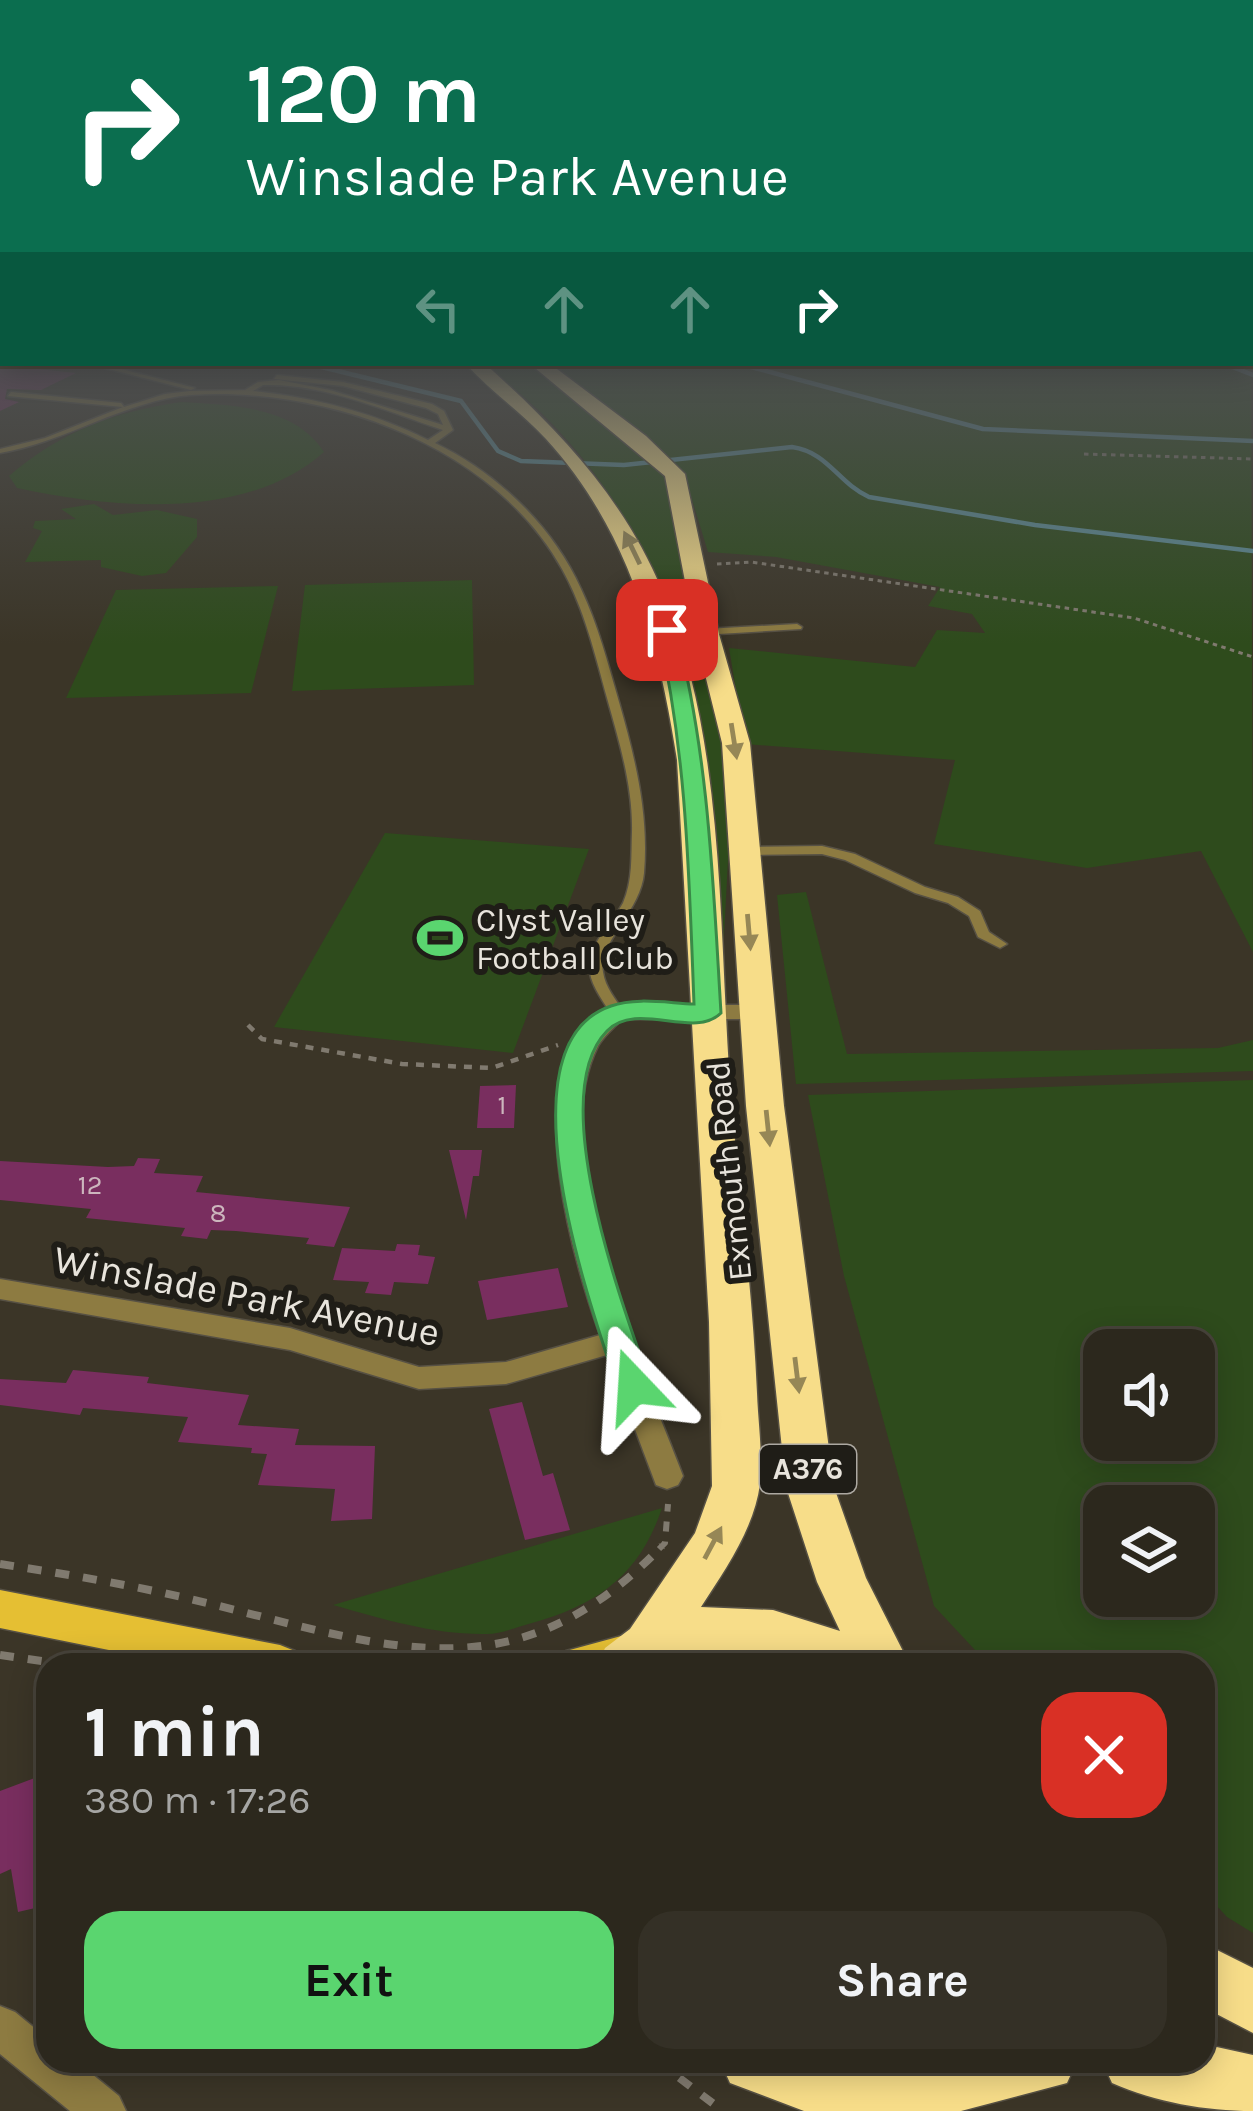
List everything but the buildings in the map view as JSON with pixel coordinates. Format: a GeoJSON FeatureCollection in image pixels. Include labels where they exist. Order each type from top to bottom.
{"type":"FeatureCollection","features":[{"type":"Feature","properties":{"kind":"highway","name":"Exmouth Road"},"geometry":{"type":"LineString","coordinates":[[563,447],[627,537],[669,634],[696,775],[736,1486],[716,1542],[644,1653]]}},
{"type":"Feature","properties":{"kind":"highway","name":"Exmouth Road"},"geometry":{"type":"LineString","coordinates":[[644,447],[675,475],[707,634],[736,743],[757,1012],[810,1487],[842,1582],[878,1653]]}},
{"type":"Feature","properties":{"kind":"highway"},"geometry":{"type":"LineString","coordinates":[[648,1653],[707,1630],[791,1634],[835,1653]]}},
{"type":"Feature","properties":{"kind":"highway"},"geometry":{"type":"LineString","coordinates":[[1215,1980],[1253,2002]]}},
{"type":"Feature","properties":{"kind":"highway"},"geometry":{"type":"LineString","coordinates":[[796,2086],[896,2096],[1003,2073]]}},
{"type":"Feature","properties":{"kind":"main road"},"geometry":{"type":"LineString","coordinates":[[0,1609],[220,1653]]}},
{"type":"Feature","properties":{"kind":"street"},"geometry":{"type":"LineString","coordinates":[[667,1476],[617,1341],[582,1223],[568,1139],[572,1084],[585,1042],[598,1024],[617,1012],[757,1012]]}},
{"type":"Feature","properties":{"kind":"street","name":"Winslade Park Avenue"},"geometry":{"type":"LineString","coordinates":[[0,1289],[290,1339],[419,1378],[506,1372],[617,1341]]}},
{"type":"Feature","properties":{"kind":"street"},"geometry":{"type":"LineString","coordinates":[[0,2027],[36,2056]]}},
{"type":"Feature","properties":{"kind":"street"},"geometry":{"type":"LineString","coordinates":[[57,2073],[104,2111]]}},
{"type":"Feature","properties":{"kind":"lane"},"geometry":{"type":"LineString","coordinates":[[437,447],[509,496],[559,555],[597,644],[618,717],[639,831],[636,887],[593,965],[597,986],[617,1012]]}},
{"type":"Feature","properties":{"kind":"lane"},"geometry":{"type":"LineString","coordinates":[[669,634],[797,627]]}},
{"type":"Feature","properties":{"kind":"lane"},"geometry":{"type":"LineString","coordinates":[[743,851],[822,850],[850,856],[920,890],[953,900],[975,914],[983,934],[1000,944]]}},
{"type":"Feature","properties":{"kind":"path"},"geometry":{"type":"LineString","coordinates":[[1084,454],[1253,459]]}},
{"type":"Feature","properties":{"kind":"path"},"geometry":{"type":"LineString","coordinates":[[693,566],[751,562],[1134,618],[1253,657]]}},
{"type":"Feature","properties":{"kind":"path"},"geometry":{"type":"LineString","coordinates":[[248,1025],[262,1039],[301,1043],[355,1058],[442,1066],[511,1065],[549,1046],[585,1042]]}},
{"type":"Feature","properties":{"kind":"path"},"geometry":{"type":"LineString","coordinates":[[0,1564],[135,1586],[390,1643],[477,1649],[533,1634],[587,1608],[642,1568],[664,1543],[667,1476]]}},
{"type":"Feature","properties":{"kind":"path"},"geometry":{"type":"LineString","coordinates":[[476,1653],[477,1649]]}},
{"type":"Feature","properties":{"kind":"path"},"geometry":{"type":"LineString","coordinates":[[0,1655],[36,1660]]}},
{"type":"Feature","properties":{"kind":"path"},"geometry":{"type":"LineString","coordinates":[[673,2073],[723,2111]]}},
{"type":"Feature","properties":{"kind":"green space"},"geometry":{"type":"Polygon","coordinates":[[[49,447],[320,447],[324,452],[256,490],[176,504],[135,504],[17,488],[9,476],[49,447]]]}},
{"type":"Feature","properties":{"kind":"green space"},"geometry":{"type":"Polygon","coordinates":[[[572,447],[633,447],[668,475],[732,784],[723,955],[711,799],[686,657],[648,560],[593,471],[572,447]]]}},
{"type":"Feature","properties":{"kind":"green space"},"geometry":{"type":"Polygon","coordinates":[[[653,447],[1251,447],[1253,952],[1201,851],[1087,868],[934,844],[955,760],[745,744],[729,648],[915,667],[937,630],[985,633],[972,614],[928,606],[940,587],[776,557],[708,552],[684,473],[653,447]]]}},
{"type":"Feature","properties":{"kind":"green space"},"geometry":{"type":"Polygon","coordinates":[[[94,504],[113,515],[157,510],[197,519],[197,537],[166,573],[142,576],[101,567],[101,560],[25,562],[42,531],[33,528],[35,521],[76,519],[61,509],[94,504]]]}},
{"type":"Feature","properties":{"kind":"green space"},"geometry":{"type":"Polygon","coordinates":[[[472,580],[474,685],[292,691],[305,585],[472,580]]]}},
{"type":"Feature","properties":{"kind":"green space"},"geometry":{"type":"Polygon","coordinates":[[[278,586],[251,693],[66,698],[116,590],[278,586]]]}},
{"type":"Feature","properties":{"kind":"green space","name":"Clyst Valley Football Club"},"geometry":{"type":"Polygon","coordinates":[[[385,833],[589,849],[513,1053],[274,1027],[385,833]]]}},
{"type":"Feature","properties":{"kind":"green space"},"geometry":{"type":"Polygon","coordinates":[[[806,892],[847,1054],[1218,1048],[1253,1040],[1253,1071],[796,1084],[777,895],[806,892]]]}},
{"type":"Feature","properties":{"kind":"green space"},"geometry":{"type":"Polygon","coordinates":[[[1253,1080],[1253,1933],[1215,1904],[1215,1653],[978,1653],[934,1606],[844,1276],[808,1095],[1253,1080]]]}},
{"type":"Feature","properties":{"kind":"green space"},"geometry":{"type":"Polygon","coordinates":[[[662,1508],[642,1551],[613,1583],[577,1607],[509,1630],[448,1632],[333,1605],[662,1508]]]}},
{"type":"Feature","properties":{"kind":"waterway"},"geometry":{"type":"LineString","coordinates":[[495,447],[521,461],[624,465],[792,447],[815,455],[869,497],[1035,525],[1253,551]]}},
{"type":"Feature","properties":{"kind":"place","name":"Clyst Valley Football Club"},"geometry":{"type":"Point","coordinates":[440,938]}},
{"type":"Feature","properties":{"kind":"route"},"geometry":{"type":"LineString","coordinates":[[634,1386],[606,1313],[582,1223],[568,1139],[572,1084],[585,1042],[598,1024],[617,1012],[707,1013],[696,775],[687,709],[667,630]]}}]}
